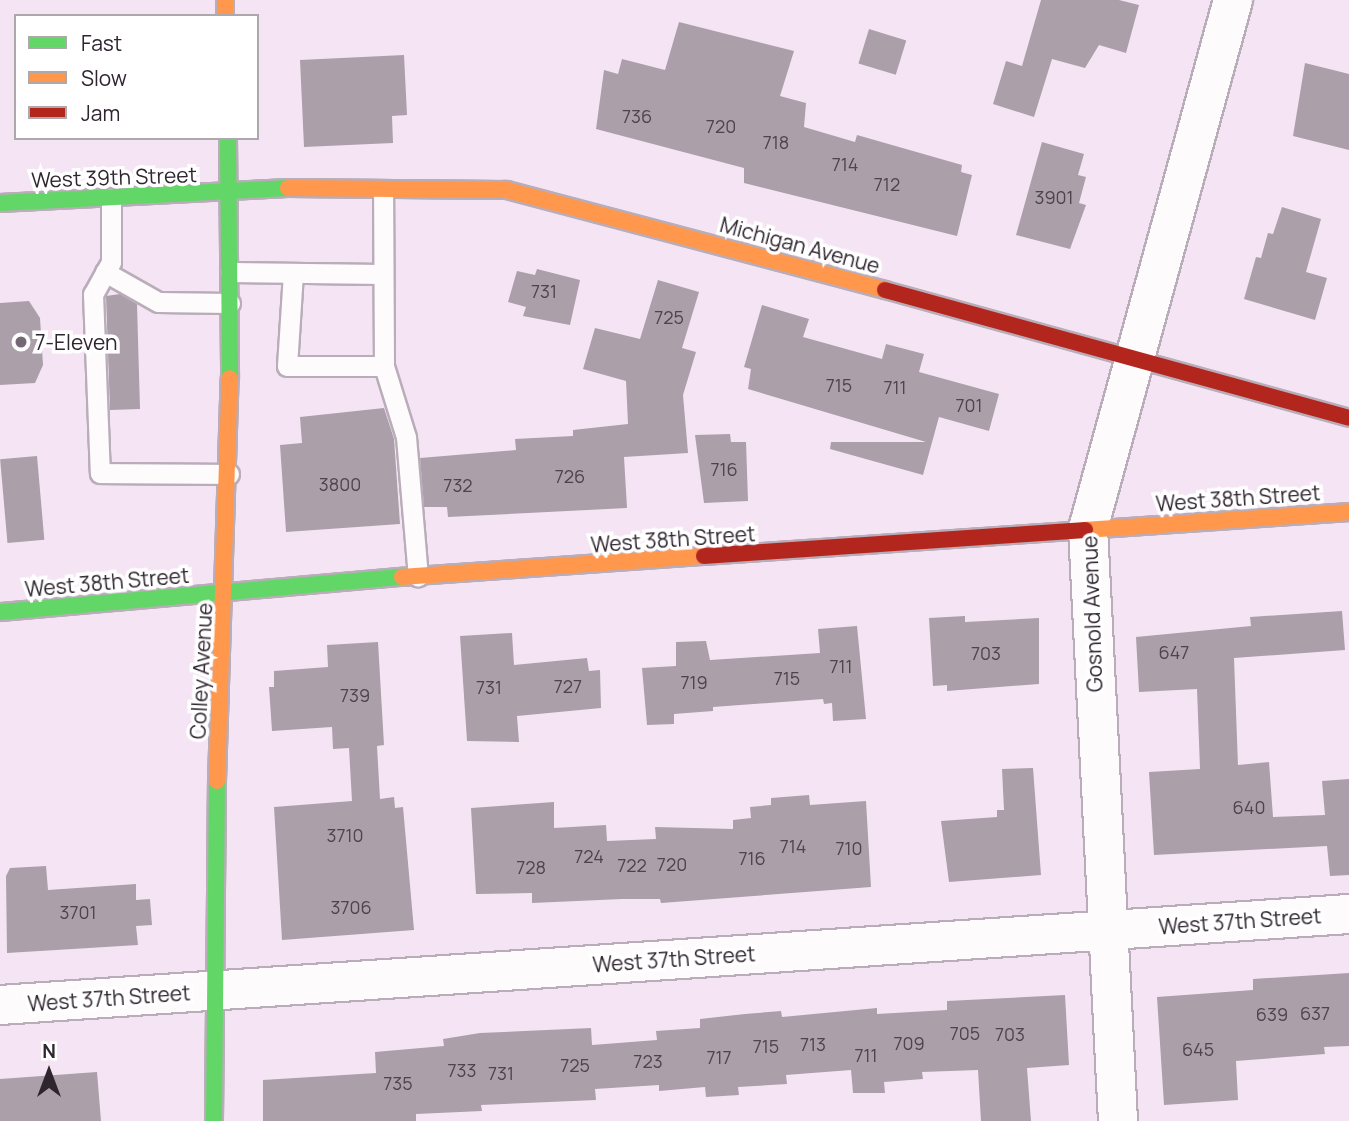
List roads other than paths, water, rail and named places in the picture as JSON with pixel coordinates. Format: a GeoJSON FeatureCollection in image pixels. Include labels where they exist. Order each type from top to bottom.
{"type":"FeatureCollection","features":[{"type":"Feature","properties":{"kind":"main road","name":"Colley Avenue"},"geometry":{"type":"LineString","coordinates":[[214,1121],[229,474],[228,140]]}},
{"type":"Feature","properties":{"kind":"main road","name":"Michigan Avenue"},"geometry":{"type":"LineString","coordinates":[[229,193],[507,190],[1138,356],[1349,418]]}},
{"type":"Feature","properties":{"kind":"main road","name":"West 39th Street"},"geometry":{"type":"LineString","coordinates":[[0,202],[229,193]]}},
{"type":"Feature","properties":{"kind":"main road","name":"West 38th Street"},"geometry":{"type":"LineString","coordinates":[[0,612],[418,576],[1349,512]]}},
{"type":"Feature","properties":{"kind":"street","name":"Gosnold Avenue"},"geometry":{"type":"LineString","coordinates":[[1118,1121],[1104,930],[1088,529],[1138,356],[1233,0]]}},
{"type":"Feature","properties":{"kind":"street","name":"West 37th Street"},"geometry":{"type":"LineString","coordinates":[[0,1005],[1349,914]]}},
{"type":"Feature","properties":{"kind":"lane"},"geometry":{"type":"LineString","coordinates":[[383,191],[384,366],[406,437],[418,576]]}},
{"type":"Feature","properties":{"kind":"lane"},"geometry":{"type":"LineString","coordinates":[[111,198],[111,262],[93,294],[100,473],[229,474]]}},
{"type":"Feature","properties":{"kind":"lane"},"geometry":{"type":"LineString","coordinates":[[105,272],[158,302],[230,303]]}},
{"type":"Feature","properties":{"kind":"lane"},"geometry":{"type":"LineString","coordinates":[[230,272],[382,274]]}},
{"type":"Feature","properties":{"kind":"lane"},"geometry":{"type":"LineString","coordinates":[[293,273],[287,366],[384,366]]}},
{"type":"Feature","properties":{"kind":"place","name":"7-Eleven"},"geometry":{"type":"Point","coordinates":[21,342]}}]}
